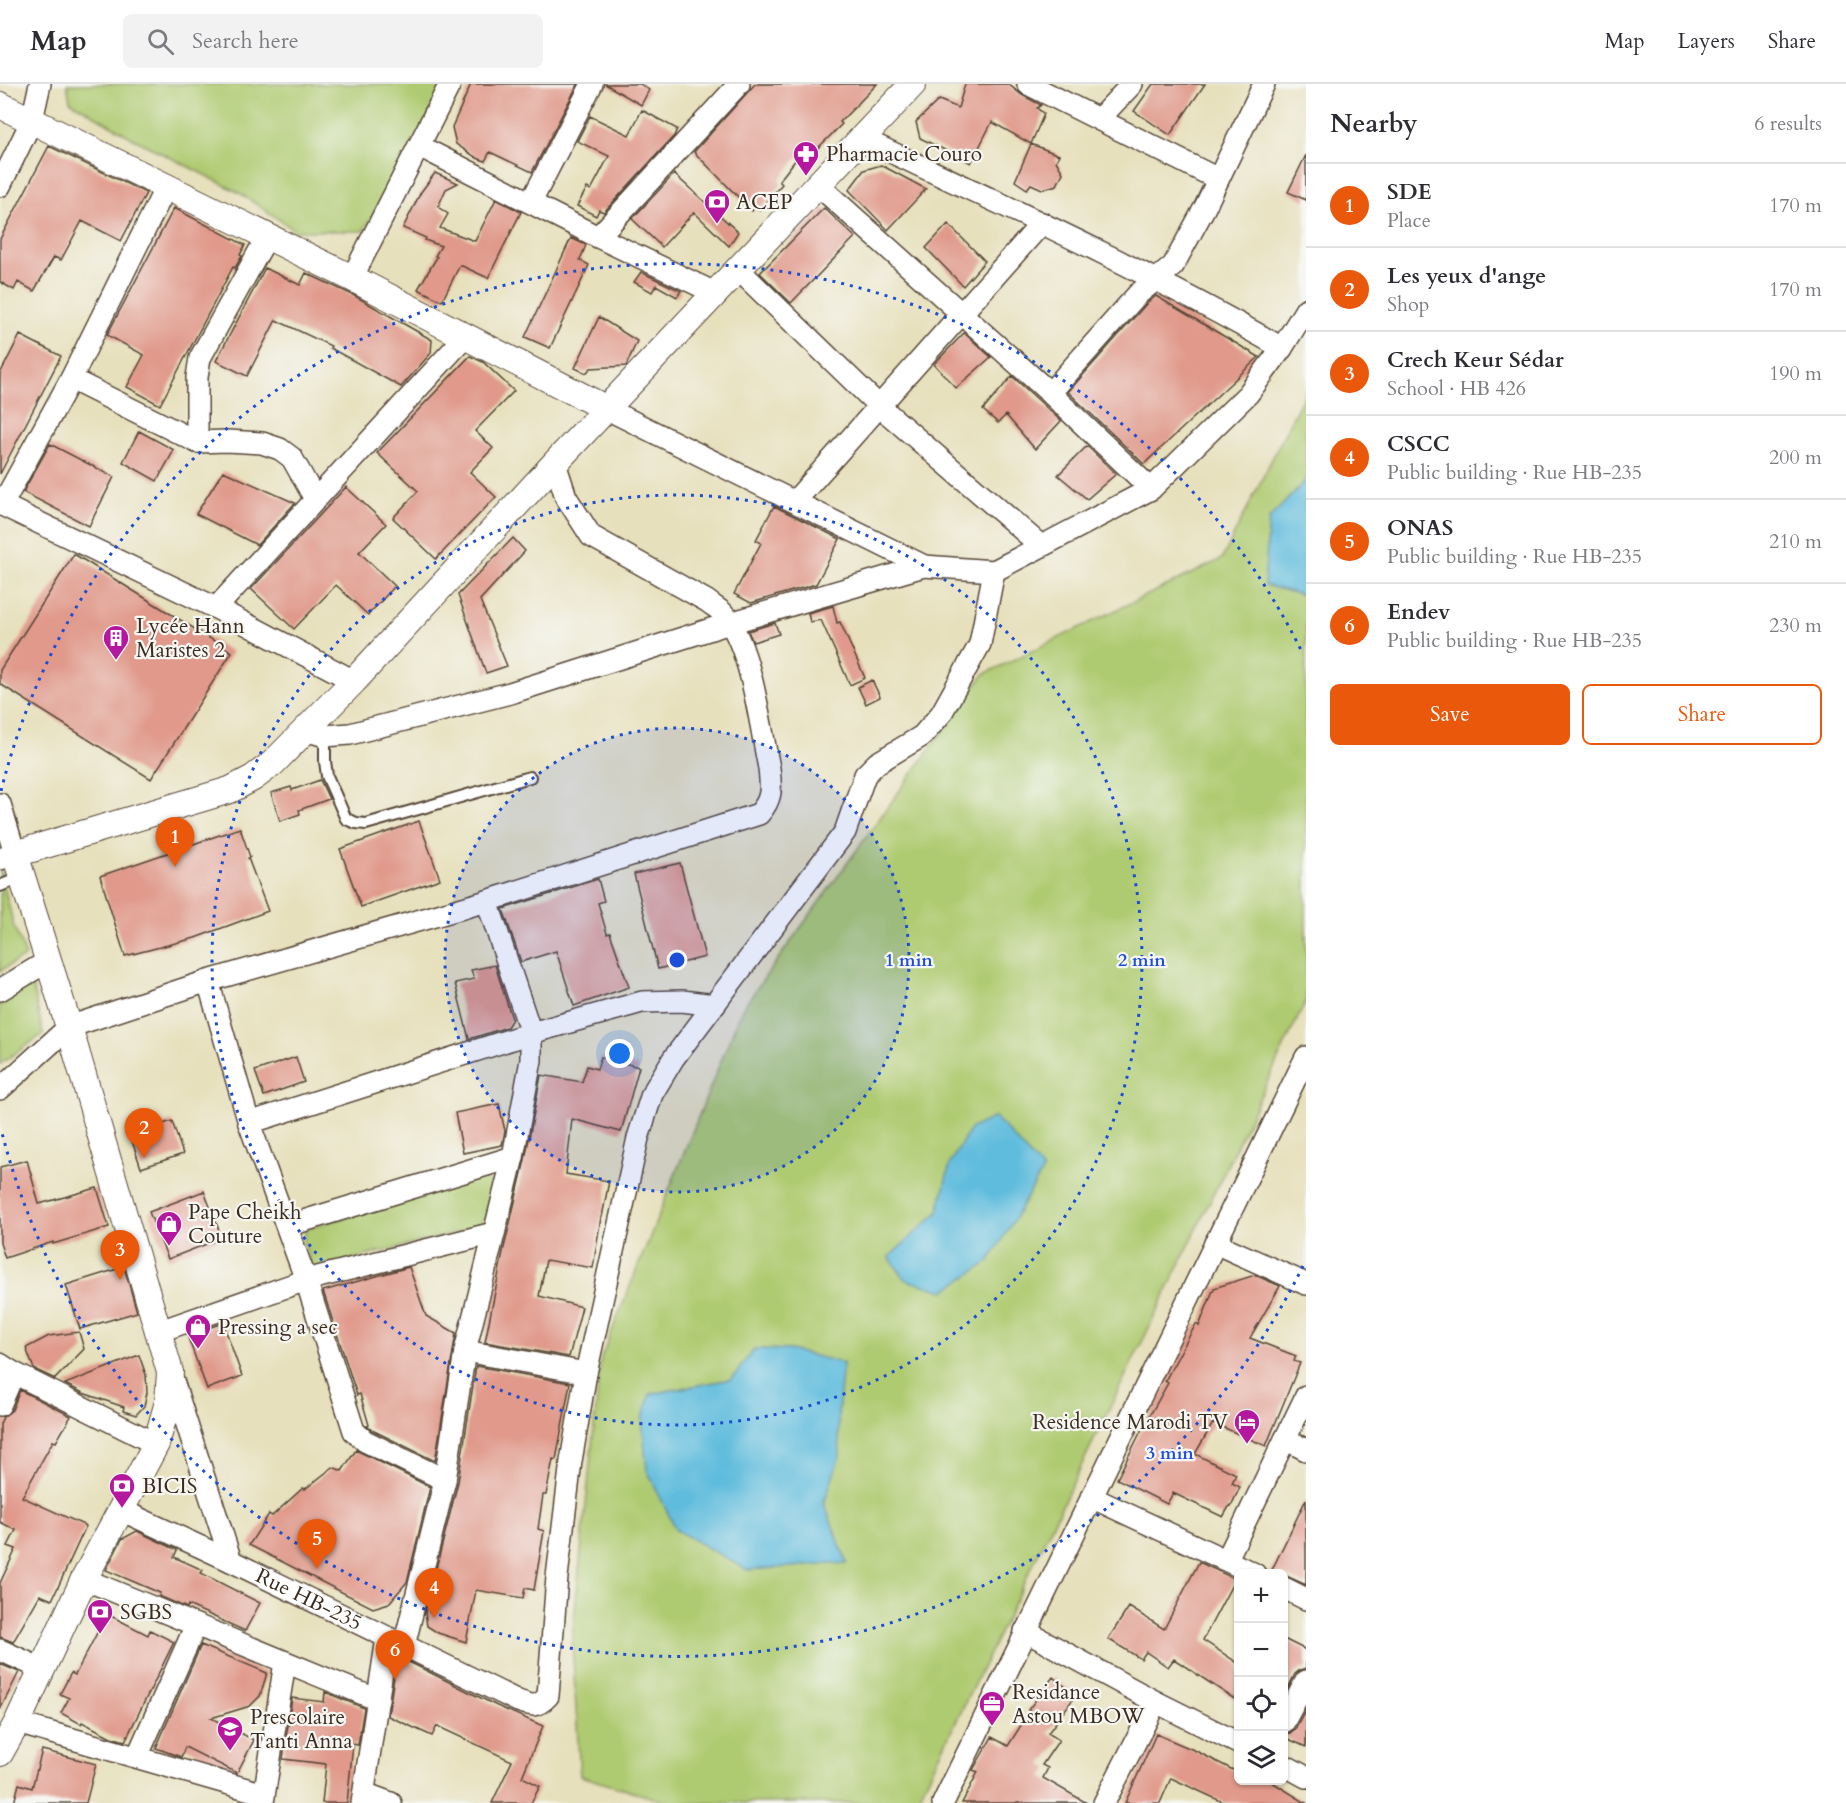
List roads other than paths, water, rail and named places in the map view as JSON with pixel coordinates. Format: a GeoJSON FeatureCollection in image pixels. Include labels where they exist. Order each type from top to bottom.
{"type":"FeatureCollection","features":[{"type":"Feature","properties":{"kind":"street"},"geometry":{"type":"LineString","coordinates":[[0,186],[32,120],[40,84]]}},
{"type":"Feature","properties":{"kind":"street"},"geometry":{"type":"LineString","coordinates":[[352,278],[450,84]]}},
{"type":"Feature","properties":{"kind":"street"},"geometry":{"type":"LineString","coordinates":[[531,202],[592,84]]}},
{"type":"Feature","properties":{"kind":"street"},"geometry":{"type":"LineString","coordinates":[[598,237],[739,84]]}},
{"type":"Feature","properties":{"kind":"street"},"geometry":{"type":"LineString","coordinates":[[9,869],[230,790],[253,778],[315,733],[354,681],[555,463],[913,84]]}},
{"type":"Feature","properties":{"kind":"street"},"geometry":{"type":"LineString","coordinates":[[1028,84],[1218,179]]}},
{"type":"Feature","properties":{"kind":"street"},"geometry":{"type":"LineString","coordinates":[[1099,119],[1132,84]]}},
{"type":"Feature","properties":{"kind":"street"},"geometry":{"type":"LineString","coordinates":[[1050,393],[1138,294],[1173,266],[1264,84]]}},
{"type":"Feature","properties":{"kind":"street"},"geometry":{"type":"LineString","coordinates":[[0,105],[352,278],[607,410],[924,566]]}},
{"type":"Feature","properties":{"kind":"street"},"geometry":{"type":"LineString","coordinates":[[861,138],[1042,223],[1213,309],[1282,348]]}},
{"type":"Feature","properties":{"kind":"street"},"geometry":{"type":"LineString","coordinates":[[419,146],[598,237],[717,294]]}},
{"type":"Feature","properties":{"kind":"street"},"geometry":{"type":"LineString","coordinates":[[818,185],[1050,393],[1151,489]]}},
{"type":"Feature","properties":{"kind":"street"},"geometry":{"type":"LineString","coordinates":[[166,187],[71,379],[1,505],[216,608],[354,681]]}},
{"type":"Feature","properties":{"kind":"street"},"geometry":{"type":"LineString","coordinates":[[795,501],[1042,223]]}},
{"type":"Feature","properties":{"kind":"street"},"geometry":{"type":"LineString","coordinates":[[197,442],[196,394],[200,358],[267,237]]}},
{"type":"Feature","properties":{"kind":"street"},"geometry":{"type":"LineString","coordinates":[[739,270],[878,405],[1041,546]]}},
{"type":"Feature","properties":{"kind":"street"},"geometry":{"type":"LineString","coordinates":[[315,733],[350,734],[510,693],[730,623],[924,566],[994,572],[1151,489],[1248,394],[1282,348],[1306,309]]}},
{"type":"Feature","properties":{"kind":"street"},"geometry":{"type":"LineString","coordinates":[[216,608],[465,337]]}},
{"type":"Feature","properties":{"kind":"street"},"geometry":{"type":"LineString","coordinates":[[71,379],[197,442],[262,443],[280,449],[292,458],[315,500]]}},
{"type":"Feature","properties":{"kind":"street"},"geometry":{"type":"LineString","coordinates":[[0,1089],[69,1027],[208,981],[487,901],[759,814],[768,804],[771,786],[770,768],[746,656],[730,623],[721,611],[706,601],[591,536],[566,497],[555,463]]}},
{"type":"Feature","properties":{"kind":"street"},"geometry":{"type":"LineString","coordinates":[[465,1351],[586,1373],[638,1138],[652,1094],[673,1059],[845,832],[866,775],[877,763],[922,736],[941,714],[980,644],[994,572]]}},
{"type":"Feature","properties":{"kind":"street"},"geometry":{"type":"LineString","coordinates":[[0,804],[9,869],[48,961],[170,1372],[231,1561]]}},
{"type":"Feature","properties":{"kind":"street"},"geometry":{"type":"LineString","coordinates":[[391,1803],[363,1798],[378,1700],[445,1480],[465,1351],[513,1157],[531,1060],[531,1033],[487,901]]}},
{"type":"Feature","properties":{"kind":"street"},"geometry":{"type":"LineString","coordinates":[[0,990],[48,961]]}},
{"type":"Feature","properties":{"kind":"street"},"geometry":{"type":"LineString","coordinates":[[208,981],[249,1123],[306,1280],[354,1431],[365,1441],[445,1480]]}},
{"type":"Feature","properties":{"kind":"street"},"geometry":{"type":"LineString","coordinates":[[249,1123],[531,1033],[642,1002],[682,1000],[715,1005]]}},
{"type":"Feature","properties":{"kind":"street"},"geometry":{"type":"LineString","coordinates":[[943,1803],[1306,1058]]}},
{"type":"Feature","properties":{"kind":"street"},"geometry":{"type":"LineString","coordinates":[[287,1226],[513,1157]]}},
{"type":"Feature","properties":{"kind":"street"},"geometry":{"type":"LineString","coordinates":[[159,1331],[306,1280],[494,1233]]}},
{"type":"Feature","properties":{"kind":"street"},"geometry":{"type":"LineString","coordinates":[[1215,1243],[1306,1284]]}},
{"type":"Feature","properties":{"kind":"street"},"geometry":{"type":"LineString","coordinates":[[0,1405],[7,1368],[156,1444]]}},
{"type":"Feature","properties":{"kind":"street"},"geometry":{"type":"LineString","coordinates":[[0,1753],[17,1723],[84,1579],[156,1444],[168,1402],[170,1372]]}},
{"type":"Feature","properties":{"kind":"street","name":"Rue HB-235"},"geometry":{"type":"LineString","coordinates":[[121,1510],[518,1701],[531,1706],[541,1704],[548,1696],[558,1566],[586,1373]]}},
{"type":"Feature","properties":{"kind":"street"},"geometry":{"type":"LineString","coordinates":[[1227,1559],[1306,1396]]}},
{"type":"Feature","properties":{"kind":"street"},"geometry":{"type":"LineString","coordinates":[[1285,1439],[1306,1449]]}},
{"type":"Feature","properties":{"kind":"street"},"geometry":{"type":"LineString","coordinates":[[1091,1497],[1246,1569]]}},
{"type":"Feature","properties":{"kind":"street"},"geometry":{"type":"LineString","coordinates":[[84,1579],[378,1700]]}},
{"type":"Feature","properties":{"kind":"street"},"geometry":{"type":"LineString","coordinates":[[1288,1590],[1306,1599]]}},
{"type":"Feature","properties":{"kind":"street"},"geometry":{"type":"LineString","coordinates":[[137,1757],[196,1625]]}},
{"type":"Feature","properties":{"kind":"street"},"geometry":{"type":"LineString","coordinates":[[1025,1631],[1156,1702],[1234,1741]]}},
{"type":"Feature","properties":{"kind":"street"},"geometry":{"type":"LineString","coordinates":[[0,1650],[42,1669]]}},
{"type":"Feature","properties":{"kind":"street"},"geometry":{"type":"LineString","coordinates":[[17,1723],[137,1757],[263,1798],[285,1662]]}},
{"type":"Feature","properties":{"kind":"street"},"geometry":{"type":"LineString","coordinates":[[1288,1715],[1306,1681]]}},
{"type":"Feature","properties":{"kind":"street"},"geometry":{"type":"LineString","coordinates":[[1104,1803],[1156,1702]]}},
{"type":"Feature","properties":{"kind":"street"},"geometry":{"type":"LineString","coordinates":[[1288,1767],[1306,1777]]}},
{"type":"Feature","properties":{"kind":"lane"},"geometry":{"type":"LineString","coordinates":[[315,733],[325,761],[327,776],[346,819],[356,824],[366,824],[530,777]]}},
{"type":"Feature","properties":{"kind":"water"},"geometry":{"type":"Polygon","coordinates":[[[1306,480],[1306,596],[1264,585],[1269,519],[1306,480]]]}},
{"type":"Feature","properties":{"kind":"water"},"geometry":{"type":"Polygon","coordinates":[[[995,1117],[1043,1170],[989,1262],[944,1291],[906,1280],[889,1257],[938,1212],[950,1163],[971,1128],[995,1117]]]}},
{"type":"Feature","properties":{"kind":"water"},"geometry":{"type":"Polygon","coordinates":[[[754,1349],[790,1350],[843,1363],[838,1415],[840,1456],[824,1503],[847,1563],[747,1570],[676,1530],[647,1470],[642,1421],[650,1394],[732,1379],[754,1349]]]}},
{"type":"Feature","properties":{"kind":"place","name":"Pharmacie Couro"},"geometry":{"type":"Point","coordinates":[806,177]}},
{"type":"Feature","properties":{"kind":"place","name":"ACEP"},"geometry":{"type":"Point","coordinates":[717,225]}},
{"type":"Feature","properties":{"kind":"place","name":"Lycée Hann Maristes 2"},"geometry":{"type":"Point","coordinates":[116,661]}},
{"type":"Feature","properties":{"kind":"place","name":"SDE"},"geometry":{"type":"Point","coordinates":[175,867]}},
{"type":"Feature","properties":{"kind":"place","name":"Les yeux d'ange"},"geometry":{"type":"Point","coordinates":[144,1158]}},
{"type":"Feature","properties":{"kind":"place","name":"Pape Cheikh Couture"},"geometry":{"type":"Point","coordinates":[169,1247]}},
{"type":"Feature","properties":{"kind":"place","name":"Crech Keur Sédar"},"geometry":{"type":"Point","coordinates":[120,1280]}},
{"type":"Feature","properties":{"kind":"place","name":"Pressing a sec"},"geometry":{"type":"Point","coordinates":[198,1350]}},
{"type":"Feature","properties":{"kind":"place","name":"Residence Marodi TV"},"geometry":{"type":"Point","coordinates":[1247,1445]}},
{"type":"Feature","properties":{"kind":"place","name":"BICIS"},"geometry":{"type":"Point","coordinates":[122,1509]}},
{"type":"Feature","properties":{"kind":"place","name":"ONAS"},"geometry":{"type":"Point","coordinates":[317,1569]}},
{"type":"Feature","properties":{"kind":"place","name":"CSCC"},"geometry":{"type":"Point","coordinates":[434,1618]}},
{"type":"Feature","properties":{"kind":"place","name":"SGBS"},"geometry":{"type":"Point","coordinates":[100,1635]}},
{"type":"Feature","properties":{"kind":"place","name":"Endev"},"geometry":{"type":"Point","coordinates":[395,1680]}},
{"type":"Feature","properties":{"kind":"place","name":"Residance Astou MBOW"},"geometry":{"type":"Point","coordinates":[992,1727]}},
{"type":"Feature","properties":{"kind":"place","name":"Prescolaire Tanti Anna"},"geometry":{"type":"Point","coordinates":[230,1752]}}]}
